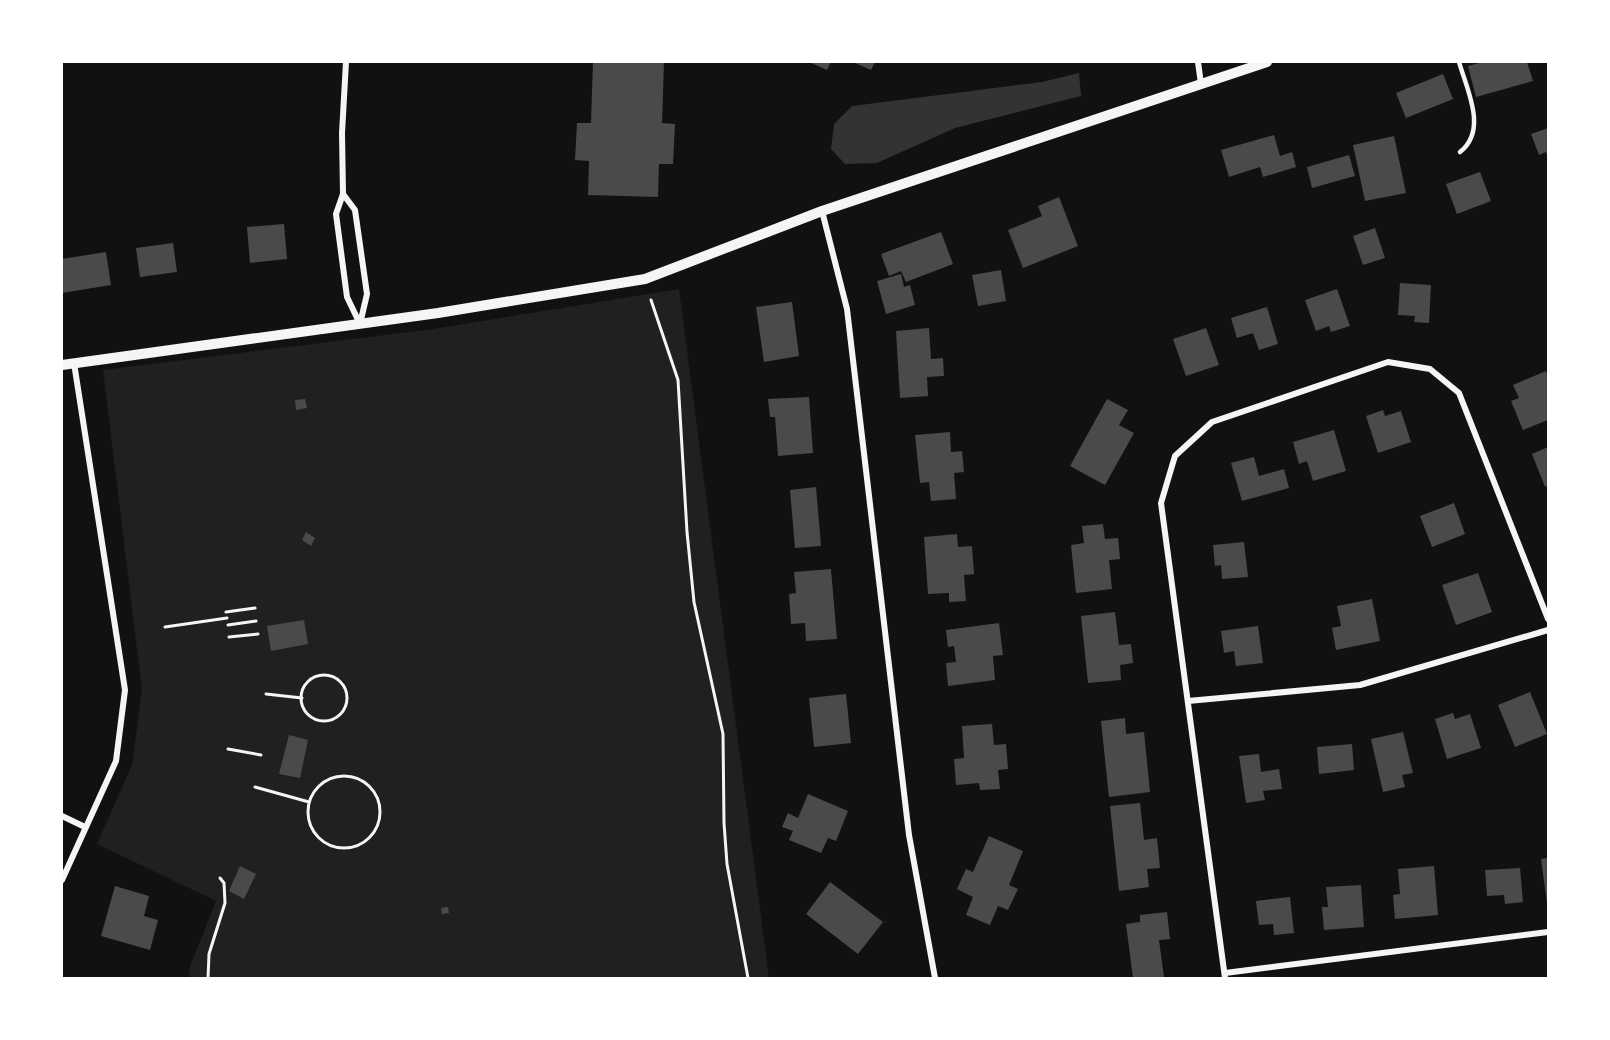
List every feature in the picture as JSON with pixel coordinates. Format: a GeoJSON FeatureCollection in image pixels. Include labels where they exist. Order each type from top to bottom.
{"type":"FeatureCollection","features":[{"type":"Feature","properties":{"kind":"street"},"geometry":{"type":"LineString","coordinates":[[346,62],[342,133],[343,194],[336,214],[347,297],[360,324]]}},
{"type":"Feature","properties":{"kind":"street"},"geometry":{"type":"LineString","coordinates":[[1198,62],[1201,84]]}},
{"type":"Feature","properties":{"kind":"street"},"geometry":{"type":"LineString","coordinates":[[62,365],[542,298],[645,279],[822,211],[1267,62]]}},
{"type":"Feature","properties":{"kind":"street"},"geometry":{"type":"LineString","coordinates":[[343,194],[355,210],[367,294],[360,324]]}},
{"type":"Feature","properties":{"kind":"street"},"geometry":{"type":"LineString","coordinates":[[822,211],[847,309],[909,835],[935,978]]}},
{"type":"Feature","properties":{"kind":"street"},"geometry":{"type":"LineString","coordinates":[[1548,619],[1459,393],[1430,369],[1388,362],[1278,399],[1212,422],[1175,456],[1161,503],[1225,976],[1548,932]]}},
{"type":"Feature","properties":{"kind":"street"},"geometry":{"type":"LineString","coordinates":[[62,880],[116,761],[125,690],[74,363]]}},
{"type":"Feature","properties":{"kind":"street"},"geometry":{"type":"LineString","coordinates":[[1188,701],[1360,685],[1548,630]]}},
{"type":"Feature","properties":{"kind":"street"},"geometry":{"type":"LineString","coordinates":[[62,816],[85,826]]}},
{"type":"Feature","properties":{"kind":"lane"},"geometry":{"type":"LineString","coordinates":[[1459,62],[1474,112],[1475,130],[1469,145],[1460,152]]}},
{"type":"Feature","properties":{"kind":"path"},"geometry":{"type":"LineString","coordinates":[[651,300],[678,380],[687,532],[694,603],[723,734],[724,823],[728,864],[748,978]]}},
{"type":"Feature","properties":{"kind":"path"},"geometry":{"type":"LineString","coordinates":[[226,612],[255,608]]}},
{"type":"Feature","properties":{"kind":"path"},"geometry":{"type":"LineString","coordinates":[[165,627],[227,618]]}},
{"type":"Feature","properties":{"kind":"path"},"geometry":{"type":"LineString","coordinates":[[228,625],[256,621]]}},
{"type":"Feature","properties":{"kind":"path"},"geometry":{"type":"LineString","coordinates":[[229,637],[258,634]]}},
{"type":"Feature","properties":{"kind":"path"},"geometry":{"type":"LineString","coordinates":[[325,675],[339,680],[344,687],[347,701],[333,719],[318,720],[306,711],[302,698],[307,683],[313,678],[325,675]]}},
{"type":"Feature","properties":{"kind":"path"},"geometry":{"type":"LineString","coordinates":[[266,694],[302,698]]}},
{"type":"Feature","properties":{"kind":"path"},"geometry":{"type":"LineString","coordinates":[[228,749],[261,755]]}},
{"type":"Feature","properties":{"kind":"path"},"geometry":{"type":"LineString","coordinates":[[335,777],[354,778],[365,783],[374,792],[379,804],[378,824],[372,835],[362,843],[350,848],[333,846],[322,841],[314,832],[309,820],[309,802],[324,782],[335,777]]}},
{"type":"Feature","properties":{"kind":"path"},"geometry":{"type":"LineString","coordinates":[[255,787],[309,802]]}},
{"type":"Feature","properties":{"kind":"path"},"geometry":{"type":"LineString","coordinates":[[208,978],[209,954],[225,903],[224,883],[220,878]]}},
{"type":"Feature","properties":{"kind":"shaded area"},"geometry":{"type":"Polygon","coordinates":[[[1079,73],[1081,96],[955,128],[877,163],[845,164],[831,149],[834,124],[852,106],[1042,82],[1079,73]]]}},
{"type":"Feature","properties":{"kind":"shaded area"},"geometry":{"type":"Polygon","coordinates":[[[679,289],[769,978],[190,978],[189,969],[216,901],[97,844],[132,765],[142,690],[103,370],[433,329],[679,289]]]}},
{"type":"Feature","properties":{"kind":"building"},"geometry":{"type":"Polygon","coordinates":[[[593,62],[664,62],[662,123],[675,124],[673,164],[659,164],[658,197],[588,195],[589,161],[575,160],[577,123],[591,123],[593,62]]]}},
{"type":"Feature","properties":{"kind":"building"},"geometry":{"type":"Polygon","coordinates":[[[809,62],[831,62],[827,70],[809,62]]]}},
{"type":"Feature","properties":{"kind":"building"},"geometry":{"type":"Polygon","coordinates":[[[853,62],[875,62],[871,70],[853,62]]]}},
{"type":"Feature","properties":{"kind":"building"},"geometry":{"type":"Polygon","coordinates":[[[1483,62],[1527,62],[1533,81],[1476,97],[1468,66],[1483,62]]]}},
{"type":"Feature","properties":{"kind":"building"},"geometry":{"type":"Polygon","coordinates":[[[1443,74],[1453,99],[1406,118],[1396,93],[1443,74]]]}},
{"type":"Feature","properties":{"kind":"building"},"geometry":{"type":"Polygon","coordinates":[[[1548,128],[1548,158],[1546,152],[1539,155],[1531,134],[1548,128]]]}},
{"type":"Feature","properties":{"kind":"building"},"geometry":{"type":"Polygon","coordinates":[[[1274,135],[1280,156],[1292,152],[1296,167],[1263,177],[1260,167],[1229,177],[1221,150],[1274,135]]]}},
{"type":"Feature","properties":{"kind":"building"},"geometry":{"type":"Polygon","coordinates":[[[1394,136],[1406,193],[1365,201],[1353,145],[1394,136]]]}},
{"type":"Feature","properties":{"kind":"building"},"geometry":{"type":"Polygon","coordinates":[[[1349,155],[1355,176],[1312,188],[1307,167],[1349,155]]]}},
{"type":"Feature","properties":{"kind":"building"},"geometry":{"type":"Polygon","coordinates":[[[1480,172],[1491,201],[1457,214],[1446,184],[1480,172]]]}},
{"type":"Feature","properties":{"kind":"building"},"geometry":{"type":"Polygon","coordinates":[[[1059,197],[1078,246],[1023,268],[1008,230],[1042,216],[1038,206],[1059,197]]]}},
{"type":"Feature","properties":{"kind":"building"},"geometry":{"type":"Polygon","coordinates":[[[284,224],[287,259],[250,263],[247,227],[284,224]]]}},
{"type":"Feature","properties":{"kind":"building"},"geometry":{"type":"Polygon","coordinates":[[[1375,228],[1385,258],[1363,265],[1353,236],[1375,228]]]}},
{"type":"Feature","properties":{"kind":"building"},"geometry":{"type":"Polygon","coordinates":[[[941,232],[953,264],[906,282],[901,271],[889,276],[881,254],[941,232]]]}},
{"type":"Feature","properties":{"kind":"building"},"geometry":{"type":"Polygon","coordinates":[[[173,243],[177,272],[140,277],[136,248],[173,243]]]}},
{"type":"Feature","properties":{"kind":"building"},"geometry":{"type":"Polygon","coordinates":[[[106,252],[111,285],[62,293],[62,259],[106,252]]]}},
{"type":"Feature","properties":{"kind":"building"},"geometry":{"type":"Polygon","coordinates":[[[1001,270],[1006,301],[978,306],[972,275],[1001,270]]]}},
{"type":"Feature","properties":{"kind":"building"},"geometry":{"type":"Polygon","coordinates":[[[901,274],[904,287],[910,285],[915,305],[886,314],[877,281],[901,274]]]}},
{"type":"Feature","properties":{"kind":"building"},"geometry":{"type":"Polygon","coordinates":[[[1400,283],[1431,285],[1429,323],[1414,322],[1415,316],[1398,315],[1400,283]]]}},
{"type":"Feature","properties":{"kind":"building"},"geometry":{"type":"Polygon","coordinates":[[[1337,289],[1350,326],[1331,332],[1329,326],[1316,331],[1305,300],[1337,289]]]}},
{"type":"Feature","properties":{"kind":"building"},"geometry":{"type":"Polygon","coordinates":[[[792,302],[799,356],[764,362],[756,307],[792,302]]]}},
{"type":"Feature","properties":{"kind":"building"},"geometry":{"type":"Polygon","coordinates":[[[1267,307],[1278,344],[1259,350],[1253,333],[1237,338],[1231,318],[1267,307]]]}},
{"type":"Feature","properties":{"kind":"building"},"geometry":{"type":"Polygon","coordinates":[[[929,328],[931,359],[943,358],[944,376],[927,377],[928,396],[900,398],[896,331],[929,328]]]}},
{"type":"Feature","properties":{"kind":"building"},"geometry":{"type":"Polygon","coordinates":[[[1206,328],[1219,365],[1186,376],[1173,339],[1206,328]]]}},
{"type":"Feature","properties":{"kind":"building"},"geometry":{"type":"Polygon","coordinates":[[[1546,371],[1548,420],[1523,430],[1511,401],[1519,398],[1513,385],[1546,371]]]}},
{"type":"Feature","properties":{"kind":"building"},"geometry":{"type":"Polygon","coordinates":[[[809,397],[813,453],[778,456],[775,417],[770,417],[768,399],[809,397]]]}},
{"type":"Feature","properties":{"kind":"building"},"geometry":{"type":"Polygon","coordinates":[[[305,399],[307,408],[296,410],[295,400],[305,399]]]}},
{"type":"Feature","properties":{"kind":"building"},"geometry":{"type":"Polygon","coordinates":[[[1107,399],[1128,410],[1119,425],[1134,433],[1105,485],[1070,466],[1107,399]]]}},
{"type":"Feature","properties":{"kind":"building"},"geometry":{"type":"Polygon","coordinates":[[[1383,410],[1385,416],[1401,411],[1411,442],[1378,453],[1366,416],[1383,410]]]}},
{"type":"Feature","properties":{"kind":"building"},"geometry":{"type":"Polygon","coordinates":[[[1334,430],[1346,471],[1313,481],[1307,461],[1299,464],[1293,442],[1334,430]]]}},
{"type":"Feature","properties":{"kind":"building"},"geometry":{"type":"Polygon","coordinates":[[[950,432],[951,452],[962,451],[964,472],[954,473],[956,499],[931,501],[929,482],[920,483],[915,435],[950,432]]]}},
{"type":"Feature","properties":{"kind":"building"},"geometry":{"type":"Polygon","coordinates":[[[1548,447],[1548,485],[1545,487],[1532,454],[1548,447]]]}},
{"type":"Feature","properties":{"kind":"building"},"geometry":{"type":"Polygon","coordinates":[[[1254,457],[1259,476],[1284,469],[1289,488],[1242,501],[1231,463],[1254,457]]]}},
{"type":"Feature","properties":{"kind":"building"},"geometry":{"type":"Polygon","coordinates":[[[816,487],[821,546],[795,548],[790,490],[816,487]]]}},
{"type":"Feature","properties":{"kind":"building"},"geometry":{"type":"Polygon","coordinates":[[[1454,503],[1465,534],[1432,547],[1420,516],[1454,503]]]}},
{"type":"Feature","properties":{"kind":"building"},"geometry":{"type":"Polygon","coordinates":[[[1103,524],[1105,539],[1118,538],[1120,559],[1109,560],[1112,589],[1076,593],[1071,545],[1084,543],[1082,526],[1103,524]]]}},
{"type":"Feature","properties":{"kind":"building"},"geometry":{"type":"Polygon","coordinates":[[[306,532],[315,538],[311,546],[302,540],[306,532]]]}},
{"type":"Feature","properties":{"kind":"building"},"geometry":{"type":"Polygon","coordinates":[[[957,534],[958,547],[972,546],[974,574],[964,575],[966,601],[949,602],[949,593],[928,594],[924,537],[957,534]]]}},
{"type":"Feature","properties":{"kind":"building"},"geometry":{"type":"Polygon","coordinates":[[[1244,542],[1248,577],[1222,579],[1221,565],[1215,566],[1213,545],[1244,542]]]}},
{"type":"Feature","properties":{"kind":"building"},"geometry":{"type":"Polygon","coordinates":[[[831,569],[837,639],[806,641],[805,623],[791,624],[789,594],[796,593],[794,572],[831,569]]]}},
{"type":"Feature","properties":{"kind":"building"},"geometry":{"type":"Polygon","coordinates":[[[1478,573],[1492,612],[1456,625],[1442,585],[1478,573]]]}},
{"type":"Feature","properties":{"kind":"building"},"geometry":{"type":"Polygon","coordinates":[[[1372,599],[1380,641],[1336,650],[1332,628],[1341,626],[1337,606],[1372,599]]]}},
{"type":"Feature","properties":{"kind":"building"},"geometry":{"type":"Polygon","coordinates":[[[1115,612],[1119,645],[1131,644],[1133,663],[1120,665],[1121,680],[1088,683],[1081,616],[1115,612]]]}},
{"type":"Feature","properties":{"kind":"building"},"geometry":{"type":"Polygon","coordinates":[[[304,620],[308,644],[271,651],[267,626],[304,620]]]}},
{"type":"Feature","properties":{"kind":"building"},"geometry":{"type":"Polygon","coordinates":[[[999,623],[1003,655],[993,656],[995,680],[948,686],[946,663],[956,662],[954,646],[948,647],[946,630],[999,623]]]}},
{"type":"Feature","properties":{"kind":"building"},"geometry":{"type":"Polygon","coordinates":[[[1258,626],[1263,663],[1236,666],[1234,651],[1224,653],[1221,631],[1258,626]]]}},
{"type":"Feature","properties":{"kind":"building"},"geometry":{"type":"Polygon","coordinates":[[[1530,692],[1547,734],[1515,747],[1498,705],[1530,692]]]}},
{"type":"Feature","properties":{"kind":"building"},"geometry":{"type":"Polygon","coordinates":[[[846,694],[851,743],[814,747],[809,698],[846,694]]]}},
{"type":"Feature","properties":{"kind":"building"},"geometry":{"type":"Polygon","coordinates":[[[1453,713],[1455,719],[1470,714],[1481,748],[1447,759],[1435,719],[1453,713]]]}},
{"type":"Feature","properties":{"kind":"building"},"geometry":{"type":"Polygon","coordinates":[[[1125,718],[1126,734],[1144,732],[1150,792],[1109,797],[1101,721],[1125,718]]]}},
{"type":"Feature","properties":{"kind":"building"},"geometry":{"type":"Polygon","coordinates":[[[992,724],[994,745],[1006,744],[1008,769],[998,770],[1000,789],[980,790],[979,783],[956,785],[954,759],[964,758],[962,726],[992,724]]]}},
{"type":"Feature","properties":{"kind":"building"},"geometry":{"type":"Polygon","coordinates":[[[1403,732],[1413,773],[1402,775],[1405,787],[1383,792],[1371,739],[1403,732]]]}},
{"type":"Feature","properties":{"kind":"building"},"geometry":{"type":"Polygon","coordinates":[[[289,735],[308,740],[300,778],[279,774],[289,735]]]}},
{"type":"Feature","properties":{"kind":"building"},"geometry":{"type":"Polygon","coordinates":[[[1352,744],[1354,770],[1319,774],[1317,747],[1352,744]]]}},
{"type":"Feature","properties":{"kind":"building"},"geometry":{"type":"Polygon","coordinates":[[[1259,754],[1261,772],[1279,769],[1282,789],[1263,791],[1265,800],[1246,803],[1239,756],[1259,754]]]}},
{"type":"Feature","properties":{"kind":"building"},"geometry":{"type":"Polygon","coordinates":[[[808,794],[848,811],[836,841],[828,838],[821,853],[789,840],[793,831],[782,827],[788,813],[798,818],[808,794]]]}},
{"type":"Feature","properties":{"kind":"building"},"geometry":{"type":"Polygon","coordinates":[[[1140,803],[1144,840],[1157,838],[1160,868],[1147,869],[1149,887],[1119,891],[1110,806],[1140,803]]]}},
{"type":"Feature","properties":{"kind":"building"},"geometry":{"type":"Polygon","coordinates":[[[989,836],[1023,851],[1009,885],[1018,889],[1008,910],[998,906],[990,925],[966,915],[973,897],[957,889],[966,869],[973,872],[989,836]]]}},
{"type":"Feature","properties":{"kind":"building"},"geometry":{"type":"Polygon","coordinates":[[[1548,858],[1548,902],[1547,903],[1541,859],[1548,858]]]}},
{"type":"Feature","properties":{"kind":"building"},"geometry":{"type":"Polygon","coordinates":[[[240,866],[256,874],[244,899],[229,891],[240,866]]]}},
{"type":"Feature","properties":{"kind":"building"},"geometry":{"type":"Polygon","coordinates":[[[1434,866],[1438,915],[1395,919],[1393,895],[1400,894],[1398,869],[1434,866]]]}},
{"type":"Feature","properties":{"kind":"building"},"geometry":{"type":"Polygon","coordinates":[[[1520,868],[1523,902],[1505,904],[1504,895],[1487,896],[1485,870],[1520,868]]]}},
{"type":"Feature","properties":{"kind":"building"},"geometry":{"type":"Polygon","coordinates":[[[830,882],[883,922],[858,954],[806,914],[830,882]]]}},
{"type":"Feature","properties":{"kind":"building"},"geometry":{"type":"Polygon","coordinates":[[[1361,885],[1364,927],[1324,930],[1322,907],[1328,907],[1326,887],[1361,885]]]}},
{"type":"Feature","properties":{"kind":"building"},"geometry":{"type":"Polygon","coordinates":[[[115,886],[149,896],[144,916],[158,920],[150,950],[101,936],[115,886]]]}},
{"type":"Feature","properties":{"kind":"building"},"geometry":{"type":"Polygon","coordinates":[[[1290,897],[1294,933],[1274,935],[1273,924],[1259,925],[1256,901],[1290,897]]]}},
{"type":"Feature","properties":{"kind":"building"},"geometry":{"type":"Polygon","coordinates":[[[448,907],[449,913],[442,914],[441,908],[448,907]]]}},
{"type":"Feature","properties":{"kind":"building"},"geometry":{"type":"Polygon","coordinates":[[[1167,912],[1170,939],[1159,940],[1164,977],[1133,978],[1126,924],[1140,922],[1140,915],[1167,912]]]}}]}
